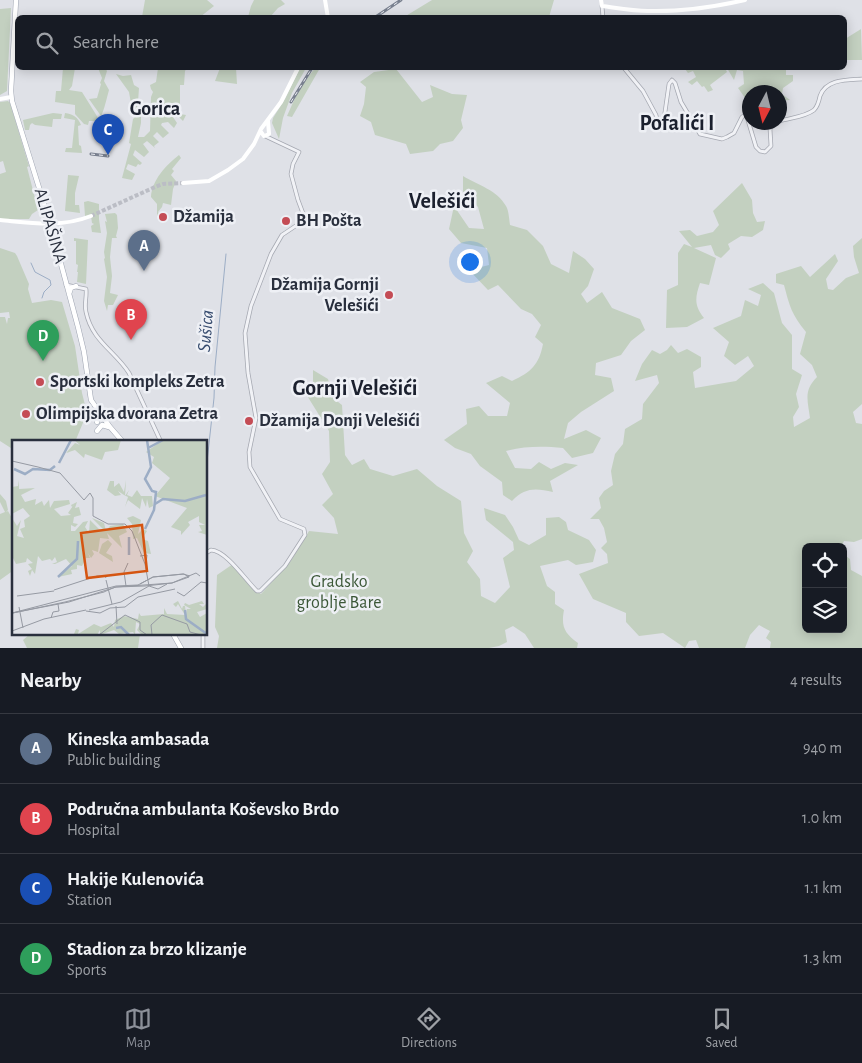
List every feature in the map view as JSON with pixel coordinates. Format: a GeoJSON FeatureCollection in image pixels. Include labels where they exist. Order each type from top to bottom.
{"type":"FeatureCollection","features":[{"type":"Feature","properties":{"kind":"main road","name":"ALIPAŠINA"},"geometry":{"type":"LineString","coordinates":[[15,15],[16,0]]}},
{"type":"Feature","properties":{"kind":"main road"},"geometry":{"type":"LineString","coordinates":[[325,0],[328,15]]}},
{"type":"Feature","properties":{"kind":"main road"},"geometry":{"type":"LineString","coordinates":[[601,0],[602,6],[632,10],[663,11],[722,5],[745,0]]}},
{"type":"Feature","properties":{"kind":"main road","name":"ALIPAŠINA"},"geometry":{"type":"LineString","coordinates":[[15,19],[11,97],[50,223],[69,294],[82,345],[89,393],[94,406],[121,440]]}},
{"type":"Feature","properties":{"kind":"main road"},"geometry":{"type":"LineString","coordinates":[[183,183],[209,180],[243,159],[281,102],[297,70]]}},
{"type":"Feature","properties":{"kind":"main road"},"geometry":{"type":"LineString","coordinates":[[0,99],[11,97]]}},
{"type":"Feature","properties":{"kind":"main road"},"geometry":{"type":"LineString","coordinates":[[266,135],[269,119]]}},
{"type":"Feature","properties":{"kind":"main road"},"geometry":{"type":"LineString","coordinates":[[261,130],[268,127]]}},
{"type":"Feature","properties":{"kind":"main road"},"geometry":{"type":"LineString","coordinates":[[261,130],[266,135]]}},
{"type":"Feature","properties":{"kind":"main road"},"geometry":{"type":"LineString","coordinates":[[257,139],[266,135]]}},
{"type":"Feature","properties":{"kind":"main road"},"geometry":{"type":"LineString","coordinates":[[0,220],[58,225],[76,222],[91,216]]}},
{"type":"Feature","properties":{"kind":"main road"},"geometry":{"type":"LineString","coordinates":[[69,294],[71,288],[76,286]]}},
{"type":"Feature","properties":{"kind":"main road"},"geometry":{"type":"LineString","coordinates":[[94,406],[97,422]]}},
{"type":"Feature","properties":{"kind":"main road"},"geometry":{"type":"LineString","coordinates":[[97,431],[102,425],[110,427]]}},
{"type":"Feature","properties":{"kind":"main road"},"geometry":{"type":"LineString","coordinates":[[174,636],[181,648]]}},
{"type":"Feature","properties":{"kind":"street"},"geometry":{"type":"LineString","coordinates":[[602,6],[603,15]]}},
{"type":"Feature","properties":{"kind":"street"},"geometry":{"type":"LineString","coordinates":[[626,70],[643,91],[656,115],[660,127],[663,126],[669,84],[672,80],[676,83],[680,100],[700,134],[722,139],[727,137],[734,133],[742,117]]}},
{"type":"Feature","properties":{"kind":"street"},"geometry":{"type":"LineString","coordinates":[[787,119],[812,111],[817,107],[824,89],[836,81],[862,79]]}},
{"type":"Feature","properties":{"kind":"street"},"geometry":{"type":"LineString","coordinates":[[751,130],[758,150],[765,152],[771,146],[770,130]]}},
{"type":"Feature","properties":{"kind":"street"},"geometry":{"type":"LineString","coordinates":[[208,552],[211,550],[219,552],[233,564],[250,584],[260,591],[285,566],[305,535],[304,529],[280,518],[250,467],[248,452],[255,424],[245,341],[246,321],[268,260],[278,241],[286,231],[302,221],[304,216],[291,174],[293,164],[299,152],[266,135]]}},
{"type":"Feature","properties":{"kind":"street"},"geometry":{"type":"LineString","coordinates":[[66,285],[86,290],[85,309],[89,321],[99,341],[121,363],[128,373],[160,440]]}},
{"type":"Feature","properties":{"kind":"green space"},"geometry":{"type":"Polygon","coordinates":[[[145,0],[207,0],[214,6],[203,15],[142,15],[145,0]]]}},
{"type":"Feature","properties":{"kind":"green space"},"geometry":{"type":"Polygon","coordinates":[[[254,0],[281,0],[285,4],[272,15],[249,15],[254,0]]]}},
{"type":"Feature","properties":{"kind":"green space"},"geometry":{"type":"Polygon","coordinates":[[[432,0],[554,0],[550,15],[407,15],[432,0]]]}},
{"type":"Feature","properties":{"kind":"green space"},"geometry":{"type":"Polygon","coordinates":[[[11,8],[7,91],[0,95],[0,9],[11,8]]]}},
{"type":"Feature","properties":{"kind":"green space"},"geometry":{"type":"Polygon","coordinates":[[[861,29],[862,60],[847,60],[847,38],[861,29]]]}},
{"type":"Feature","properties":{"kind":"green space"},"geometry":{"type":"Polygon","coordinates":[[[63,70],[75,70],[72,86],[69,90],[82,92],[100,121],[89,121],[88,125],[84,124],[75,114],[75,105],[55,102],[56,91],[61,91],[63,70]]]}},
{"type":"Feature","properties":{"kind":"green space"},"geometry":{"type":"Polygon","coordinates":[[[99,70],[106,70],[104,81],[109,90],[101,116],[89,99],[97,98],[102,78],[99,70]]]}},
{"type":"Feature","properties":{"kind":"green space"},"geometry":{"type":"Polygon","coordinates":[[[158,70],[186,70],[184,85],[180,85],[180,114],[186,115],[183,121],[176,114],[173,117],[177,123],[174,128],[168,122],[162,123],[161,125],[169,133],[163,138],[157,132],[153,136],[159,142],[154,146],[155,148],[147,141],[143,144],[149,152],[144,157],[135,150],[133,155],[142,163],[136,167],[128,164],[126,169],[135,174],[132,180],[122,178],[131,144],[129,143],[133,119],[138,114],[141,99],[141,123],[138,137],[144,137],[150,131],[151,97],[153,92],[150,85],[156,82],[158,70]]]}},
{"type":"Feature","properties":{"kind":"green space"},"geometry":{"type":"Polygon","coordinates":[[[219,70],[236,70],[237,84],[215,81],[219,70]]]}},
{"type":"Feature","properties":{"kind":"green space"},"geometry":{"type":"Polygon","coordinates":[[[299,70],[305,70],[292,93],[283,118],[279,139],[272,123],[273,118],[299,70]]]}},
{"type":"Feature","properties":{"kind":"green space"},"geometry":{"type":"Polygon","coordinates":[[[313,70],[319,70],[292,117],[287,116],[299,89],[313,70]]]}},
{"type":"Feature","properties":{"kind":"green space"},"geometry":{"type":"Polygon","coordinates":[[[397,70],[422,102],[433,97],[430,85],[452,94],[467,95],[461,120],[463,128],[453,141],[440,144],[433,151],[410,154],[406,144],[375,135],[371,122],[360,116],[366,87],[360,82],[374,72],[397,70]]]}},
{"type":"Feature","properties":{"kind":"green space"},"geometry":{"type":"Polygon","coordinates":[[[686,70],[726,70],[727,72],[710,85],[713,90],[708,92],[697,81],[692,85],[688,82],[696,77],[693,71],[688,73],[686,70]]]}},
{"type":"Feature","properties":{"kind":"green space"},"geometry":{"type":"Polygon","coordinates":[[[728,70],[737,70],[734,80],[728,70]]]}},
{"type":"Feature","properties":{"kind":"green space"},"geometry":{"type":"Polygon","coordinates":[[[737,70],[786,70],[786,75],[793,75],[793,81],[787,85],[742,85],[743,71],[737,70]]]}},
{"type":"Feature","properties":{"kind":"green space"},"geometry":{"type":"Polygon","coordinates":[[[116,74],[123,76],[131,75],[134,85],[139,88],[138,102],[135,114],[133,115],[129,92],[116,74]]]}},
{"type":"Feature","properties":{"kind":"green space"},"geometry":{"type":"Polygon","coordinates":[[[742,85],[742,94],[738,88],[742,85]]]}},
{"type":"Feature","properties":{"kind":"green space"},"geometry":{"type":"Polygon","coordinates":[[[8,101],[29,166],[27,167],[38,210],[29,219],[0,219],[0,174],[6,172],[3,161],[0,162],[0,102],[8,101]]]}},
{"type":"Feature","properties":{"kind":"green space"},"geometry":{"type":"Polygon","coordinates":[[[53,113],[62,114],[61,119],[53,119],[52,127],[32,123],[29,130],[25,130],[23,120],[53,113]]]}},
{"type":"Feature","properties":{"kind":"green space"},"geometry":{"type":"Polygon","coordinates":[[[65,113],[75,116],[81,125],[78,126],[79,145],[81,146],[82,153],[65,152],[66,148],[72,148],[75,120],[64,118],[65,113]]]}},
{"type":"Feature","properties":{"kind":"green space"},"geometry":{"type":"Polygon","coordinates":[[[179,155],[181,158],[172,169],[174,171],[171,175],[176,181],[171,205],[163,203],[158,212],[160,216],[157,216],[157,204],[151,197],[154,185],[169,163],[179,155]]]}},
{"type":"Feature","properties":{"kind":"green space"},"geometry":{"type":"Polygon","coordinates":[[[68,175],[79,176],[75,193],[75,205],[79,205],[80,213],[65,211],[68,175]]]}},
{"type":"Feature","properties":{"kind":"green space"},"geometry":{"type":"Polygon","coordinates":[[[463,176],[487,188],[502,200],[507,208],[510,225],[527,230],[543,246],[551,264],[569,273],[573,251],[585,259],[594,269],[588,286],[581,294],[587,303],[602,292],[612,308],[640,319],[645,330],[631,341],[621,355],[596,363],[595,375],[611,378],[614,391],[581,412],[568,423],[564,439],[586,430],[601,438],[593,453],[572,458],[563,448],[534,447],[506,451],[515,468],[531,469],[539,462],[551,469],[565,463],[578,465],[550,481],[553,492],[541,490],[526,491],[512,501],[503,495],[502,482],[480,466],[471,454],[455,448],[444,440],[467,424],[466,409],[479,406],[488,416],[507,416],[510,403],[486,383],[502,376],[512,381],[529,371],[536,363],[543,344],[535,337],[541,325],[532,314],[521,309],[498,285],[488,290],[469,270],[489,265],[487,248],[461,243],[449,229],[454,206],[469,228],[484,229],[478,207],[463,192],[463,176]]]}},
{"type":"Feature","properties":{"kind":"green space"},"geometry":{"type":"Polygon","coordinates":[[[742,183],[752,200],[753,213],[757,222],[765,221],[763,230],[752,237],[741,236],[728,244],[730,249],[721,258],[715,255],[711,245],[694,248],[716,258],[709,285],[700,283],[697,293],[698,309],[704,318],[687,327],[666,328],[667,290],[678,285],[678,253],[684,244],[692,247],[679,231],[690,230],[697,236],[713,232],[719,225],[713,211],[742,183]]]}},
{"type":"Feature","properties":{"kind":"green space"},"geometry":{"type":"Polygon","coordinates":[[[88,201],[99,204],[101,233],[92,232],[91,226],[94,224],[92,223],[91,216],[85,216],[84,202],[88,201]]]}},
{"type":"Feature","properties":{"kind":"green space"},"geometry":{"type":"Polygon","coordinates":[[[115,213],[117,215],[118,228],[117,238],[112,238],[110,293],[118,295],[113,305],[108,305],[107,311],[104,301],[107,277],[104,259],[107,233],[105,214],[115,213]]]}},
{"type":"Feature","properties":{"kind":"green space"},"geometry":{"type":"Polygon","coordinates":[[[74,238],[88,240],[86,284],[77,282],[78,265],[76,264],[76,241],[74,241],[74,238]]]}},
{"type":"Feature","properties":{"kind":"green space"},"geometry":{"type":"Polygon","coordinates":[[[862,238],[862,404],[853,412],[856,423],[862,424],[862,539],[854,542],[844,541],[843,543],[802,543],[802,633],[847,633],[847,557],[850,559],[851,570],[862,576],[862,648],[770,648],[771,642],[766,638],[770,631],[759,625],[750,635],[745,648],[699,648],[696,640],[689,641],[685,648],[663,633],[639,636],[626,622],[626,613],[593,599],[579,574],[608,563],[607,554],[601,548],[607,542],[604,528],[599,519],[590,519],[601,508],[599,498],[604,491],[613,485],[611,471],[615,454],[623,444],[625,429],[642,419],[643,404],[659,383],[657,375],[635,381],[642,364],[652,350],[660,354],[671,345],[678,353],[687,349],[701,357],[701,367],[693,372],[695,388],[736,381],[754,366],[748,356],[735,365],[724,356],[729,342],[713,328],[741,316],[745,300],[758,306],[761,295],[748,289],[763,283],[774,293],[782,323],[792,335],[792,369],[802,375],[796,394],[799,407],[793,417],[794,427],[810,418],[808,392],[817,377],[812,365],[800,354],[806,332],[792,310],[784,285],[776,283],[776,274],[801,266],[810,277],[835,254],[838,261],[826,279],[828,289],[833,290],[846,278],[859,273],[853,246],[862,238]]]}},
{"type":"Feature","properties":{"kind":"green space","name":"Sportski kompleks Zetra"},"geometry":{"type":"Polygon","coordinates":[[[0,248],[15,253],[17,256],[29,284],[28,289],[32,303],[51,300],[62,302],[75,346],[87,413],[76,440],[12,440],[12,449],[0,441],[0,317],[5,317],[7,324],[8,318],[10,318],[9,312],[0,313],[0,248]]]}},
{"type":"Feature","properties":{"kind":"green space","name":"Gradsko groblje Bare"},"geometry":{"type":"Polygon","coordinates":[[[313,370],[328,379],[333,398],[342,405],[345,455],[352,465],[364,459],[370,469],[393,476],[417,469],[437,486],[461,501],[464,533],[473,551],[467,562],[480,579],[481,596],[495,603],[510,587],[503,558],[514,550],[513,542],[486,520],[484,508],[505,515],[519,540],[529,545],[546,535],[546,518],[559,517],[566,522],[568,530],[589,540],[596,550],[593,562],[576,565],[568,560],[540,566],[547,586],[555,592],[555,604],[564,610],[563,625],[569,636],[578,643],[577,648],[534,648],[525,634],[513,626],[505,630],[507,642],[489,648],[217,648],[219,636],[215,627],[217,575],[233,564],[252,588],[261,594],[290,562],[309,531],[338,534],[334,518],[322,505],[333,494],[322,474],[330,462],[329,431],[306,394],[313,385],[313,370]]]}},
{"type":"Feature","properties":{"kind":"green space"},"geometry":{"type":"Polygon","coordinates":[[[0,494],[6,501],[8,510],[6,512],[8,511],[12,518],[12,571],[0,580],[0,514],[5,512],[0,502],[0,494]]]}},
{"type":"Feature","properties":{"kind":"green space"},"geometry":{"type":"Polygon","coordinates":[[[28,636],[140,636],[138,648],[27,648],[23,640],[28,636]]]}},
{"type":"Feature","properties":{"kind":"waterway","name":"Sušica"},"geometry":{"type":"LineString","coordinates":[[208,453],[226,254]]}},
{"type":"Feature","properties":{"kind":"waterway"},"geometry":{"type":"LineString","coordinates":[[31,263],[35,272],[50,280],[51,285],[44,292],[42,298]]}},
{"type":"Feature","properties":{"kind":"tunnel"},"geometry":{"type":"LineString","coordinates":[[91,216],[163,184],[183,183]]}},
{"type":"Feature","properties":{"kind":"railway"},"geometry":{"type":"LineString","coordinates":[[378,15],[401,0]]}},
{"type":"Feature","properties":{"kind":"railway"},"geometry":{"type":"LineString","coordinates":[[291,102],[311,70]]}},
{"type":"Feature","properties":{"kind":"railway"},"geometry":{"type":"LineString","coordinates":[[91,154],[108,156]]}},
{"type":"Feature","properties":{"kind":"place","name":"Hakije Kulenovića"},"geometry":{"type":"Point","coordinates":[108,155]}},
{"type":"Feature","properties":{"kind":"place","name":"Džamija"},"geometry":{"type":"Point","coordinates":[163,217]}},
{"type":"Feature","properties":{"kind":"place","name":"BH Pošta"},"geometry":{"type":"Point","coordinates":[286,221]}},
{"type":"Feature","properties":{"kind":"place","name":"Kineska ambasada"},"geometry":{"type":"Point","coordinates":[144,271]}},
{"type":"Feature","properties":{"kind":"place","name":"Džamija Gornji Velešići"},"geometry":{"type":"Point","coordinates":[389,295]}},
{"type":"Feature","properties":{"kind":"place","name":"Područna ambulanta Koševsko Brdo"},"geometry":{"type":"Point","coordinates":[131,340]}},
{"type":"Feature","properties":{"kind":"place","name":"Stadion za brzo klizanje"},"geometry":{"type":"Point","coordinates":[43,361]}},
{"type":"Feature","properties":{"kind":"place","name":"Sportski kompleks Zetra"},"geometry":{"type":"Point","coordinates":[40,382]}},
{"type":"Feature","properties":{"kind":"place","name":"Olimpijska dvorana Zetra"},"geometry":{"type":"Point","coordinates":[26,414]}},
{"type":"Feature","properties":{"kind":"place","name":"Džamija Donji Velešići"},"geometry":{"type":"Point","coordinates":[249,421]}},
{"type":"Feature","properties":{"kind":"district","name":"Gorica"},"geometry":{"type":"Point","coordinates":[155,109]}},
{"type":"Feature","properties":{"kind":"district","name":"Pofalići I"},"geometry":{"type":"Point","coordinates":[677,123]}},
{"type":"Feature","properties":{"kind":"district","name":"Velešići"},"geometry":{"type":"Point","coordinates":[442,201]}},
{"type":"Feature","properties":{"kind":"district","name":"Gornji Velešići"},"geometry":{"type":"Point","coordinates":[355,388]}}]}
